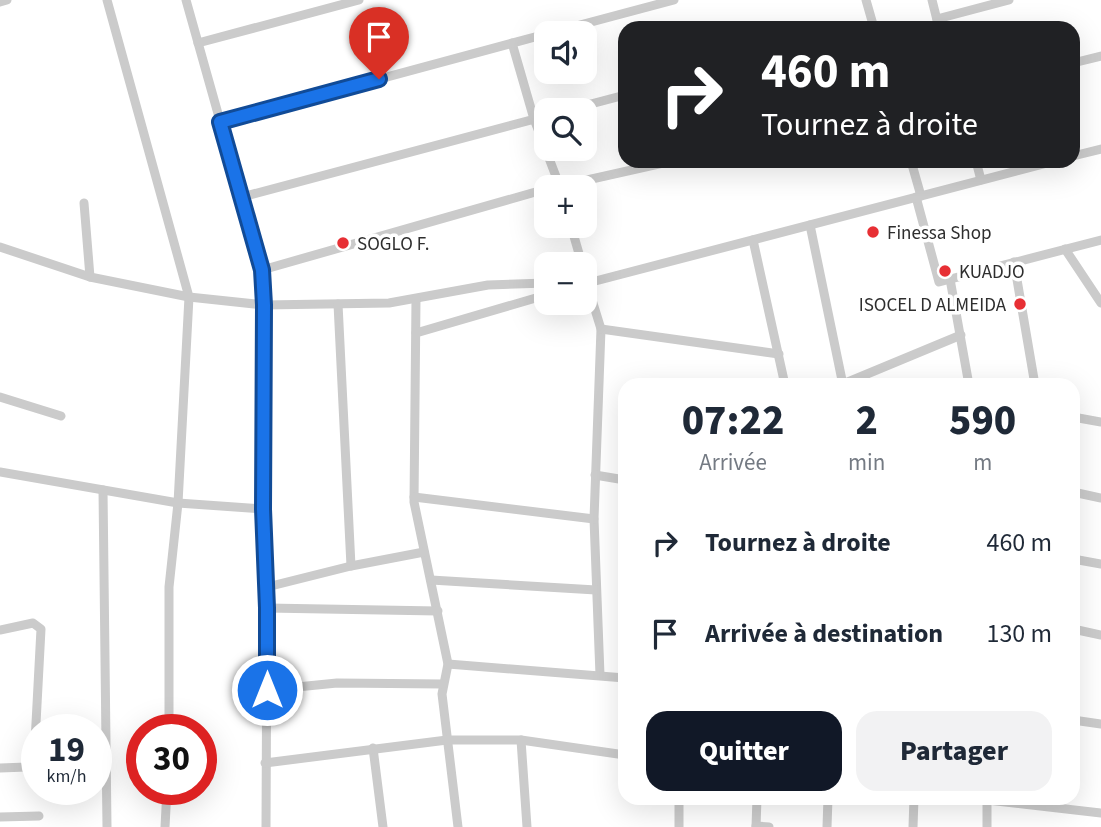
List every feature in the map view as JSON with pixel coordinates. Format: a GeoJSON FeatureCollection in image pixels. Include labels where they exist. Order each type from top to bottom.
{"type":"FeatureCollection","features":[{"type":"Feature","properties":{"kind":"street"},"geometry":{"type":"LineString","coordinates":[[0,2],[7,0]]}},
{"type":"Feature","properties":{"kind":"street"},"geometry":{"type":"LineString","coordinates":[[107,0],[189,297],[178,503],[169,587],[169,714]]}},
{"type":"Feature","properties":{"kind":"street"},"geometry":{"type":"LineString","coordinates":[[186,0],[262,270],[263,509],[267,587],[266,827]]}},
{"type":"Feature","properties":{"kind":"street"},"geometry":{"type":"LineString","coordinates":[[198,43],[359,0]]}},
{"type":"Feature","properties":{"kind":"street"},"geometry":{"type":"LineString","coordinates":[[591,21],[651,3],[674,0]]}},
{"type":"Feature","properties":{"kind":"street"},"geometry":{"type":"LineString","coordinates":[[866,0],[872,21]]}},
{"type":"Feature","properties":{"kind":"street"},"geometry":{"type":"LineString","coordinates":[[932,0],[937,21]]}},
{"type":"Feature","properties":{"kind":"street"},"geometry":{"type":"LineString","coordinates":[[947,21],[1009,0]]}},
{"type":"Feature","properties":{"kind":"street"},"geometry":{"type":"LineString","coordinates":[[220,122],[534,38]]}},
{"type":"Feature","properties":{"kind":"street"},"geometry":{"type":"LineString","coordinates":[[242,197],[534,119],[512,43]]}},
{"type":"Feature","properties":{"kind":"street"},"geometry":{"type":"LineString","coordinates":[[1080,61],[1101,56]]}},
{"type":"Feature","properties":{"kind":"street"},"geometry":{"type":"LineString","coordinates":[[597,102],[618,97]]}},
{"type":"Feature","properties":{"kind":"street"},"geometry":{"type":"LineString","coordinates":[[1080,154],[1101,149]]}},
{"type":"Feature","properties":{"kind":"street"},"geometry":{"type":"LineString","coordinates":[[597,178],[641,168]]}},
{"type":"Feature","properties":{"kind":"street"},"geometry":{"type":"LineString","coordinates":[[913,168],[939,282],[1101,240]]}},
{"type":"Feature","properties":{"kind":"street"},"geometry":{"type":"LineString","coordinates":[[978,168],[981,180]]}},
{"type":"Feature","properties":{"kind":"street"},"geometry":{"type":"LineString","coordinates":[[597,278],[1028,168]]}},
{"type":"Feature","properties":{"kind":"street"},"geometry":{"type":"LineString","coordinates":[[262,270],[534,193]]}},
{"type":"Feature","properties":{"kind":"street"},"geometry":{"type":"LineString","coordinates":[[83,203],[90,277]]}},
{"type":"Feature","properties":{"kind":"street"},"geometry":{"type":"LineString","coordinates":[[810,225],[842,378]]}},
{"type":"Feature","properties":{"kind":"street"},"geometry":{"type":"LineString","coordinates":[[753,240],[784,378]]}},
{"type":"Feature","properties":{"kind":"street"},"geometry":{"type":"LineString","coordinates":[[0,247],[90,277],[189,297],[264,305],[416,299],[488,285],[534,283]]}},
{"type":"Feature","properties":{"kind":"street"},"geometry":{"type":"LineString","coordinates":[[1065,249],[1101,303]]}},
{"type":"Feature","properties":{"kind":"street"},"geometry":{"type":"LineString","coordinates":[[1014,262],[1034,378]]}},
{"type":"Feature","properties":{"kind":"street"},"geometry":{"type":"LineString","coordinates":[[950,279],[968,378]]}},
{"type":"Feature","properties":{"kind":"street"},"geometry":{"type":"LineString","coordinates":[[416,299],[414,497],[448,664],[443,684],[458,827]]}},
{"type":"Feature","properties":{"kind":"street"},"geometry":{"type":"LineString","coordinates":[[416,333],[534,299]]}},
{"type":"Feature","properties":{"kind":"street"},"geometry":{"type":"LineString","coordinates":[[338,304],[351,566]]}},
{"type":"Feature","properties":{"kind":"street"},"geometry":{"type":"LineString","coordinates":[[596,315],[601,329],[594,519],[600,675]]}},
{"type":"Feature","properties":{"kind":"street"},"geometry":{"type":"LineString","coordinates":[[601,329],[779,355]]}},
{"type":"Feature","properties":{"kind":"street"},"geometry":{"type":"LineString","coordinates":[[857,378],[961,335]]}},
{"type":"Feature","properties":{"kind":"street"},"geometry":{"type":"LineString","coordinates":[[0,397],[61,416]]}},
{"type":"Feature","properties":{"kind":"street"},"geometry":{"type":"LineString","coordinates":[[1080,418],[1101,422]]}},
{"type":"Feature","properties":{"kind":"street"},"geometry":{"type":"LineString","coordinates":[[0,472],[178,503],[263,509]]}},
{"type":"Feature","properties":{"kind":"street"},"geometry":{"type":"LineString","coordinates":[[595,475],[618,479]]}},
{"type":"Feature","properties":{"kind":"street"},"geometry":{"type":"LineString","coordinates":[[103,491],[107,827]]}},
{"type":"Feature","properties":{"kind":"street"},"geometry":{"type":"LineString","coordinates":[[1080,494],[1101,498]]}},
{"type":"Feature","properties":{"kind":"street"},"geometry":{"type":"LineString","coordinates":[[414,497],[594,519]]}},
{"type":"Feature","properties":{"kind":"street"},"geometry":{"type":"LineString","coordinates":[[267,587],[351,566],[424,552]]}},
{"type":"Feature","properties":{"kind":"street"},"geometry":{"type":"LineString","coordinates":[[1080,560],[1101,564]]}},
{"type":"Feature","properties":{"kind":"street"},"geometry":{"type":"LineString","coordinates":[[431,580],[596,590]]}},
{"type":"Feature","properties":{"kind":"street"},"geometry":{"type":"LineString","coordinates":[[267,608],[438,611]]}},
{"type":"Feature","properties":{"kind":"street"},"geometry":{"type":"LineString","coordinates":[[0,630],[33,623],[41,629],[34,761],[27,767],[0,768]]}},
{"type":"Feature","properties":{"kind":"street"},"geometry":{"type":"LineString","coordinates":[[1080,630],[1101,635]]}},
{"type":"Feature","properties":{"kind":"street"},"geometry":{"type":"LineString","coordinates":[[448,664],[618,677]]}},
{"type":"Feature","properties":{"kind":"street"},"geometry":{"type":"LineString","coordinates":[[267,690],[337,683],[443,684]]}},
{"type":"Feature","properties":{"kind":"street"},"geometry":{"type":"LineString","coordinates":[[1080,721],[1101,724]]}},
{"type":"Feature","properties":{"kind":"street"},"geometry":{"type":"LineString","coordinates":[[265,763],[447,740],[521,740],[618,754]]}},
{"type":"Feature","properties":{"kind":"street"},"geometry":{"type":"LineString","coordinates":[[521,740],[527,827]]}},
{"type":"Feature","properties":{"kind":"street"},"geometry":{"type":"LineString","coordinates":[[373,748],[383,827]]}},
{"type":"Feature","properties":{"kind":"street"},"geometry":{"type":"LineString","coordinates":[[165,827],[166,805]]}},
{"type":"Feature","properties":{"kind":"street"},"geometry":{"type":"LineString","coordinates":[[679,805],[679,827]]}},
{"type":"Feature","properties":{"kind":"street"},"geometry":{"type":"LineString","coordinates":[[757,805],[756,827],[769,827]]}},
{"type":"Feature","properties":{"kind":"street"},"geometry":{"type":"LineString","coordinates":[[827,827],[828,805]]}},
{"type":"Feature","properties":{"kind":"street"},"geometry":{"type":"LineString","coordinates":[[912,827],[914,805]]}},
{"type":"Feature","properties":{"kind":"street"},"geometry":{"type":"LineString","coordinates":[[987,805],[987,827]]}},
{"type":"Feature","properties":{"kind":"street"},"geometry":{"type":"LineString","coordinates":[[1031,805],[1101,813]]}},
{"type":"Feature","properties":{"kind":"street"},"geometry":{"type":"LineString","coordinates":[[0,817],[39,816]]}},
{"type":"Feature","properties":{"kind":"place","name":"Finessa Shop"},"geometry":{"type":"Point","coordinates":[873,232]}},
{"type":"Feature","properties":{"kind":"place","name":"SOGLO F."},"geometry":{"type":"Point","coordinates":[343,243]}},
{"type":"Feature","properties":{"kind":"place","name":"KUADJO"},"geometry":{"type":"Point","coordinates":[945,271]}},
{"type":"Feature","properties":{"kind":"place","name":"ISOCEL D ALMEIDA"},"geometry":{"type":"Point","coordinates":[1020,304]}},
{"type":"Feature","properties":{"kind":"route"},"geometry":{"type":"LineString","coordinates":[[267,690],[262,270],[220,122],[379,79]]}}]}
